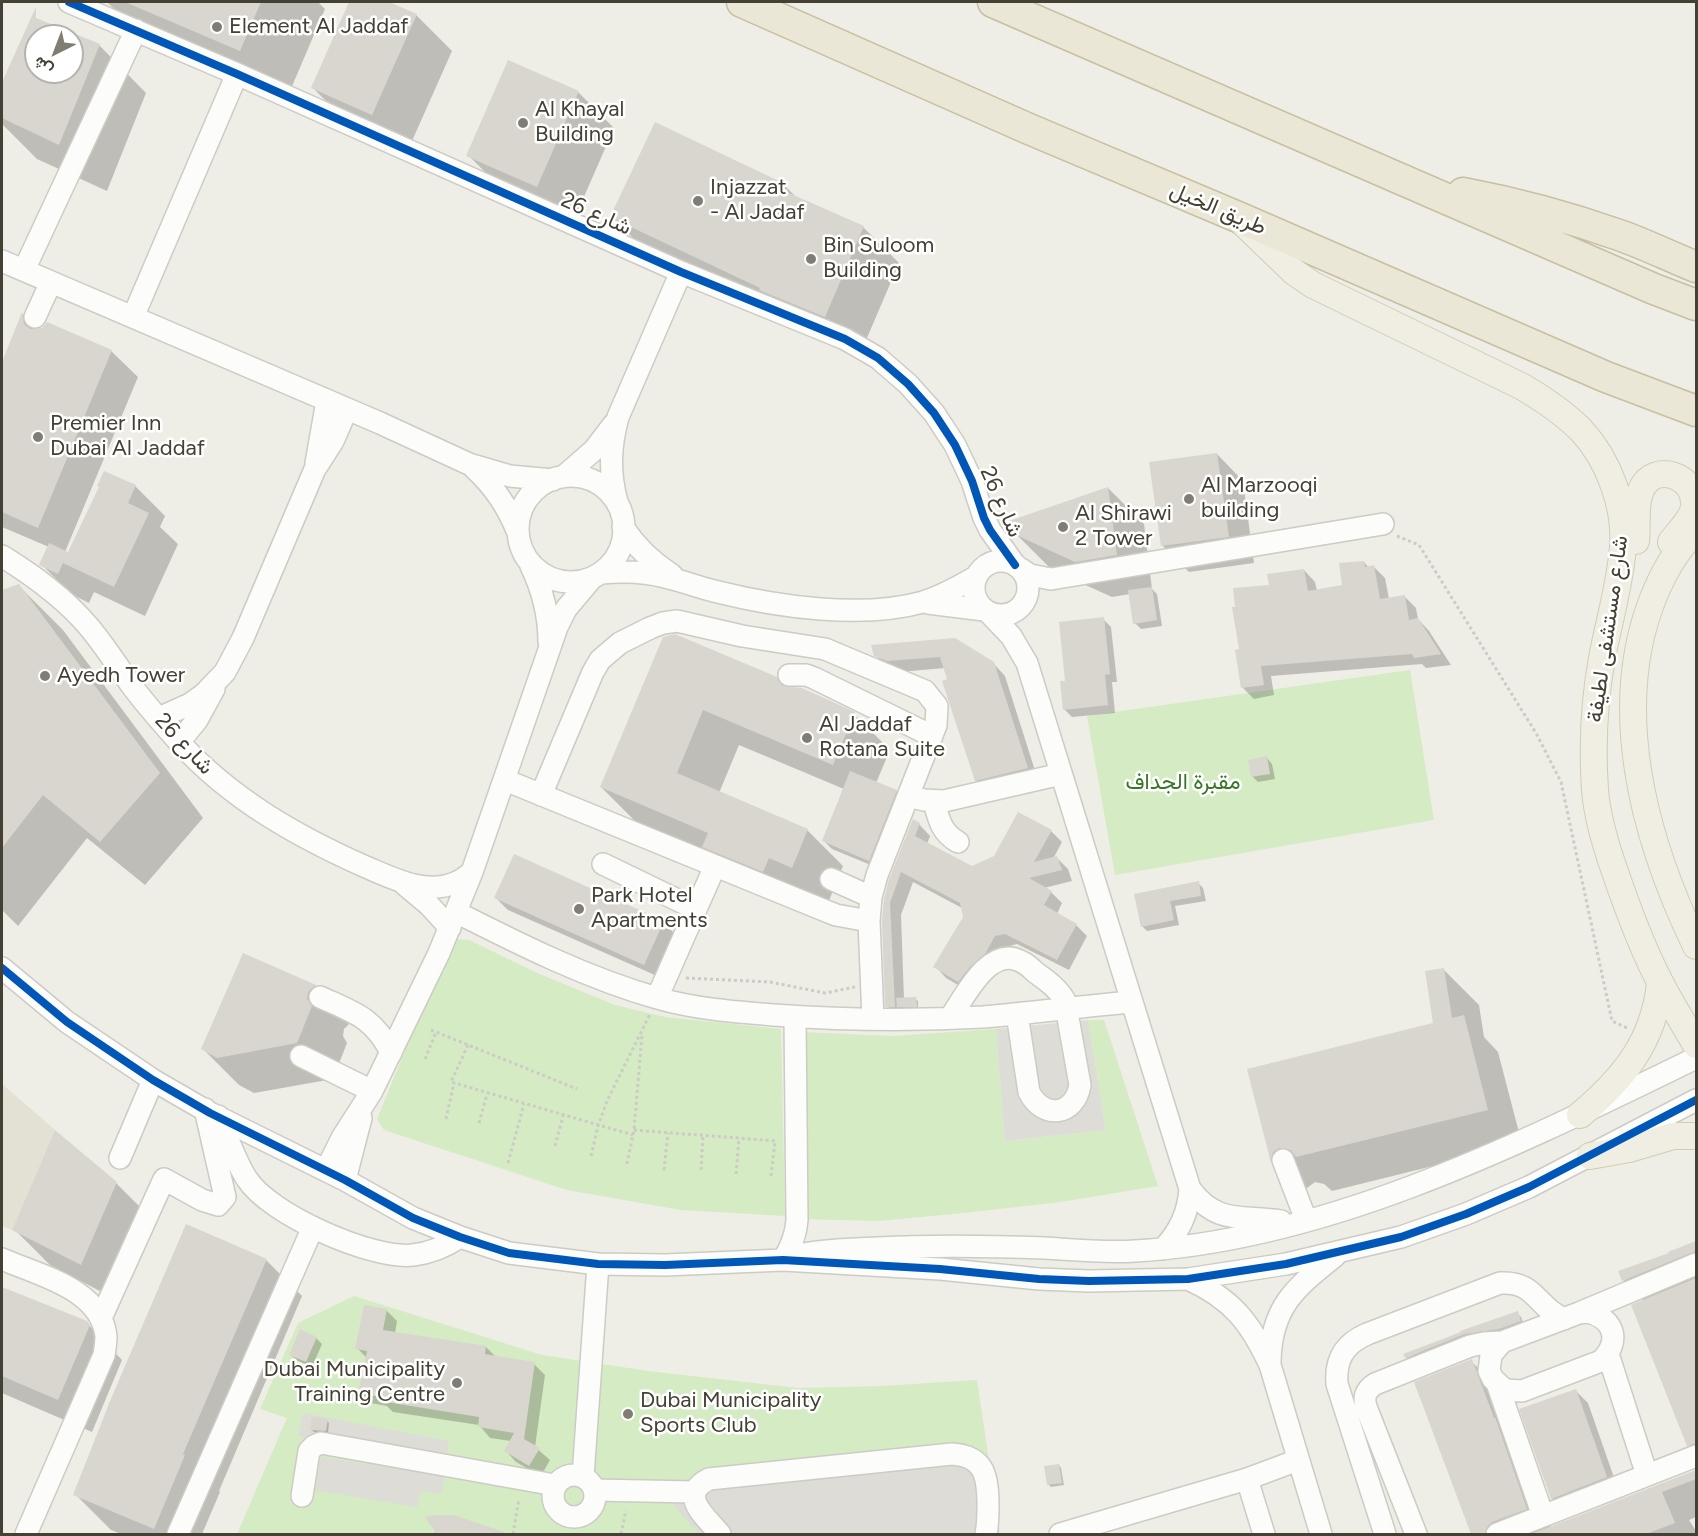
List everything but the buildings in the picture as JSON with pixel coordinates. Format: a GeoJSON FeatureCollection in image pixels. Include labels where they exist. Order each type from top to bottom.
{"type":"FeatureCollection","features":[{"type":"Feature","properties":{"kind":"highway","name":"طريق الخيل"},"geometry":{"type":"LineString","coordinates":[[742,2],[1029,129],[1606,377],[1696,411]]}},
{"type":"Feature","properties":{"kind":"highway"},"geometry":{"type":"LineString","coordinates":[[993,2],[1412,185],[1696,305]]}},
{"type":"Feature","properties":{"kind":"highway"},"geometry":{"type":"LineString","coordinates":[[1412,185],[1485,197],[1555,214],[1623,236],[1696,267]]}},
{"type":"Feature","properties":{"kind":"main road","name":"شارع مستشفى لطيفة"},"geometry":{"type":"LineString","coordinates":[[1238,217],[1285,264],[1313,285],[1523,387],[1541,398],[1581,431],[1600,455],[1613,483],[1621,510],[1623,545],[1595,702],[1593,747],[1595,792],[1603,836],[1620,886],[1660,983],[1696,1045]]}},
{"type":"Feature","properties":{"kind":"main road"},"geometry":{"type":"LineString","coordinates":[[1612,614],[1619,605],[1628,584],[1641,489],[1652,477],[1660,474],[1676,475],[1689,485],[1693,492],[1694,508],[1687,523],[1661,557],[1651,584],[1646,615]]}},
{"type":"Feature","properties":{"kind":"main road","name":"شارع مستشفى لطيفة"},"geometry":{"type":"LineString","coordinates":[[1696,531],[1676,553],[1646,615],[1636,666],[1634,692],[1635,744],[1650,829],[1663,871],[1696,946]]}},
{"type":"Feature","properties":{"kind":"main road"},"geometry":{"type":"LineString","coordinates":[[1580,1115],[1622,1075],[1647,1037],[1658,1002],[1660,983]]}},
{"type":"Feature","properties":{"kind":"main road"},"geometry":{"type":"LineString","coordinates":[[1590,1156],[1629,1149],[1673,1136],[1696,1136]]}},
{"type":"Feature","properties":{"kind":"street","name":"شارع 26"},"geometry":{"type":"LineString","coordinates":[[69,2],[237,74],[681,272],[845,339],[878,358],[908,384],[934,413],[960,454],[984,518],[998,543],[1018,567]]}},
{"type":"Feature","properties":{"kind":"street"},"geometry":{"type":"LineString","coordinates":[[24,270],[136,30]]}},
{"type":"Feature","properties":{"kind":"street"},"geometry":{"type":"LineString","coordinates":[[133,317],[237,74]]}},
{"type":"Feature","properties":{"kind":"street"},"geometry":{"type":"LineString","coordinates":[[2,261],[347,409],[469,464],[510,476],[574,477],[595,483],[604,489],[618,506]]}},
{"type":"Feature","properties":{"kind":"street"},"geometry":{"type":"LineString","coordinates":[[681,272],[618,417],[612,439],[610,462],[612,484],[623,527],[632,541],[656,565],[685,583]]}},
{"type":"Feature","properties":{"kind":"street"},"geometry":{"type":"LineString","coordinates":[[35,317],[51,282]]}},
{"type":"Feature","properties":{"kind":"street"},"geometry":{"type":"LineString","coordinates":[[315,469],[327,401]]}},
{"type":"Feature","properties":{"kind":"street"},"geometry":{"type":"LineString","coordinates":[[180,742],[201,714],[243,638],[315,469],[333,441],[347,409]]}},
{"type":"Feature","properties":{"kind":"street"},"geometry":{"type":"LineString","coordinates":[[518,533],[521,510],[526,500],[543,484],[558,478],[594,450],[618,417]]}},
{"type":"Feature","properties":{"kind":"street"},"geometry":{"type":"LineString","coordinates":[[469,464],[499,494],[510,513],[520,544],[540,583],[546,604],[549,646]]}},
{"type":"Feature","properties":{"kind":"street","name":"شارع 26"},"geometry":{"type":"LineString","coordinates":[[978,575],[985,540],[984,518]]}},
{"type":"Feature","properties":{"kind":"street"},"geometry":{"type":"LineString","coordinates":[[530,564],[549,578],[560,581],[582,581],[596,575],[643,573],[749,600],[819,609],[889,608],[921,602],[950,591],[978,575],[991,563],[999,561],[1018,567],[1030,575],[1052,579],[1378,525]]}},
{"type":"Feature","properties":{"kind":"street"},"geometry":{"type":"LineString","coordinates":[[326,1170],[342,1138],[367,1100],[391,1053],[453,920],[505,780],[549,646],[566,609],[596,575],[615,558],[620,548],[623,527]]}},
{"type":"Feature","properties":{"kind":"street","name":"شارع 26"},"geometry":{"type":"LineString","coordinates":[[2,556],[29,572],[60,597],[88,626],[133,688],[180,742],[217,778],[255,809],[298,835],[404,884],[429,905],[453,920]]}},
{"type":"Feature","properties":{"kind":"street"},"geometry":{"type":"LineString","coordinates":[[1018,567],[1028,583],[1023,624],[1027,663],[1190,1189],[1206,1206],[1228,1217],[1300,1222]]}},
{"type":"Feature","properties":{"kind":"street"},"geometry":{"type":"LineString","coordinates":[[978,575],[974,583],[976,598],[1011,636],[1027,663]]}},
{"type":"Feature","properties":{"kind":"street"},"geometry":{"type":"LineString","coordinates":[[921,602],[1005,615],[1012,613],[1025,601],[1062,576]]}},
{"type":"Feature","properties":{"kind":"street"},"geometry":{"type":"LineString","coordinates":[[541,795],[600,660],[620,644],[663,623],[677,621],[690,623],[742,636],[825,649],[925,691],[937,706],[938,715],[932,736],[877,875],[871,897],[869,921],[873,1019]]}},
{"type":"Feature","properties":{"kind":"street"},"geometry":{"type":"LineString","coordinates":[[789,675],[806,675],[814,678],[932,736]]}},
{"type":"Feature","properties":{"kind":"street"},"geometry":{"type":"LineString","coordinates":[[159,718],[190,704],[217,683]]}},
{"type":"Feature","properties":{"kind":"street"},"geometry":{"type":"LineString","coordinates":[[909,796],[934,802],[955,800],[1061,774]]}},
{"type":"Feature","properties":{"kind":"street"},"geometry":{"type":"LineString","coordinates":[[505,780],[836,915],[869,921]]}},
{"type":"Feature","properties":{"kind":"street"},"geometry":{"type":"LineString","coordinates":[[934,802],[944,831],[958,842]]}},
{"type":"Feature","properties":{"kind":"street"},"geometry":{"type":"LineString","coordinates":[[603,864],[696,909]]}},
{"type":"Feature","properties":{"kind":"street"},"geometry":{"type":"LineString","coordinates":[[657,998],[715,866]]}},
{"type":"Feature","properties":{"kind":"street","name":"شارع 26"},"geometry":{"type":"LineString","coordinates":[[404,884],[440,887],[458,882],[472,872]]}},
{"type":"Feature","properties":{"kind":"street"},"geometry":{"type":"LineString","coordinates":[[831,879],[871,897]]}},
{"type":"Feature","properties":{"kind":"street"},"geometry":{"type":"LineString","coordinates":[[453,920],[657,998],[698,1007],[795,1017],[873,1019],[1017,1014],[1132,1002]]}},
{"type":"Feature","properties":{"kind":"street"},"geometry":{"type":"LineString","coordinates":[[950,1018],[987,966],[1003,958],[1020,961],[1056,987],[1067,1009],[1080,1085],[1074,1102],[1067,1108],[1058,1111],[1040,1107],[1029,1092],[1017,1014]]}},
{"type":"Feature","properties":{"kind":"street"},"geometry":{"type":"LineString","coordinates":[[2,968],[66,1022],[153,1080],[211,1113],[326,1170],[413,1218],[509,1253],[598,1264],[665,1265],[783,1260],[940,1269],[1039,1279],[1089,1281],[1188,1279],[1286,1264],[1401,1237],[1466,1214],[1530,1187],[1696,1100]]}},
{"type":"Feature","properties":{"kind":"street"},"geometry":{"type":"LineString","coordinates":[[320,997],[363,1016],[380,1033],[391,1053]]}},
{"type":"Feature","properties":{"kind":"street"},"geometry":{"type":"LineString","coordinates":[[363,1016],[387,1017],[410,1014]]}},
{"type":"Feature","properties":{"kind":"street"},"geometry":{"type":"LineString","coordinates":[[783,1260],[796,1234],[795,1017]]}},
{"type":"Feature","properties":{"kind":"street"},"geometry":{"type":"LineString","coordinates":[[301,1056],[367,1100]]}},
{"type":"Feature","properties":{"kind":"street"},"geometry":{"type":"LineString","coordinates":[[783,1260],[803,1254],[843,1248],[992,1246],[1107,1252],[1163,1248],[1247,1235],[1300,1222],[1438,1176],[1580,1115],[1696,1058]]}},
{"type":"Feature","properties":{"kind":"street"},"geometry":{"type":"LineString","coordinates":[[120,1158],[153,1080]]}},
{"type":"Feature","properties":{"kind":"street"},"geometry":{"type":"LineString","coordinates":[[345,1180],[367,1100]]}},
{"type":"Feature","properties":{"kind":"street"},"geometry":{"type":"LineString","coordinates":[[211,1113],[247,1179],[267,1201],[313,1227],[339,1239],[393,1255],[412,1256],[440,1250],[460,1237]]}},
{"type":"Feature","properties":{"kind":"street"},"geometry":{"type":"LineString","coordinates":[[101,1318],[164,1179],[202,1200],[218,1205],[225,1197],[211,1113]]}},
{"type":"Feature","properties":{"kind":"street"},"geometry":{"type":"LineString","coordinates":[[1283,1160],[1300,1222]]}},
{"type":"Feature","properties":{"kind":"street"},"geometry":{"type":"LineString","coordinates":[[1163,1248],[1180,1228],[1190,1189]]}},
{"type":"Feature","properties":{"kind":"street"},"geometry":{"type":"LineString","coordinates":[[178,1534],[313,1227]]}},
{"type":"Feature","properties":{"kind":"street"},"geometry":{"type":"LineString","coordinates":[[1270,1365],[1270,1343],[1276,1321],[1286,1302],[1299,1286],[1341,1251]]}},
{"type":"Feature","properties":{"kind":"street"},"geometry":{"type":"LineString","coordinates":[[2,1259],[75,1291],[90,1302],[101,1318],[106,1336],[104,1355],[26,1534]]}},
{"type":"Feature","properties":{"kind":"street"},"geometry":{"type":"LineString","coordinates":[[598,1264],[589,1483],[596,1501],[591,1510],[582,1516],[572,1518],[561,1514],[554,1506],[552,1495],[555,1485],[562,1477],[573,1474],[589,1483],[629,1491],[694,1492]]}},
{"type":"Feature","properties":{"kind":"street"},"geometry":{"type":"LineString","coordinates":[[1416,1534],[1364,1400],[1375,1384],[1470,1347],[1502,1342],[1696,1264]]}},
{"type":"Feature","properties":{"kind":"street"},"geometry":{"type":"LineString","coordinates":[[1188,1279],[1210,1289],[1230,1304],[1247,1322],[1270,1365],[1321,1534]]}},
{"type":"Feature","properties":{"kind":"street"},"geometry":{"type":"LineString","coordinates":[[1385,1534],[1337,1384],[1336,1372],[1342,1353],[1355,1340],[1490,1286],[1510,1282],[1527,1287],[1546,1308],[1571,1316],[1588,1312],[1598,1314],[1611,1327],[1612,1346],[1601,1361],[1522,1391],[1513,1392],[1498,1386]]}},
{"type":"Feature","properties":{"kind":"street"},"geometry":{"type":"LineString","coordinates":[[1530,1331],[1536,1311],[1533,1293]]}},
{"type":"Feature","properties":{"kind":"street"},"geometry":{"type":"LineString","coordinates":[[1502,1342],[1491,1355],[1490,1371],[1498,1386],[1543,1516]]}},
{"type":"Feature","properties":{"kind":"street"},"geometry":{"type":"LineString","coordinates":[[1608,1354],[1647,1475]]}},
{"type":"Feature","properties":{"kind":"street"},"geometry":{"type":"LineString","coordinates":[[302,1496],[309,1451],[321,1443],[555,1485]]}},
{"type":"Feature","properties":{"kind":"street"},"geometry":{"type":"LineString","coordinates":[[720,1534],[694,1501],[694,1492],[700,1484],[709,1479],[952,1454],[971,1458],[979,1464],[988,1481],[986,1534]]}},
{"type":"Feature","properties":{"kind":"street"},"geometry":{"type":"LineString","coordinates":[[1497,1534],[1696,1456]]}},
{"type":"Feature","properties":{"kind":"street"},"geometry":{"type":"LineString","coordinates":[[1060,1534],[1246,1479],[1298,1460]]}},
{"type":"Feature","properties":{"kind":"street"},"geometry":{"type":"LineString","coordinates":[[1246,1479],[1264,1534]]}},
{"type":"Feature","properties":{"kind":"path"},"geometry":{"type":"LineString","coordinates":[[1378,525],[1419,546],[1536,733],[1561,782],[1612,1021],[1647,1037]]}},
{"type":"Feature","properties":{"kind":"path"},"geometry":{"type":"LineString","coordinates":[[666,979],[709,978],[770,982],[825,993],[871,984]]}},
{"type":"Feature","properties":{"kind":"path"},"geometry":{"type":"LineString","coordinates":[[431,1030],[577,1089]]}},
{"type":"Feature","properties":{"kind":"path"},"geometry":{"type":"LineString","coordinates":[[425,1059],[436,1032]]}},
{"type":"Feature","properties":{"kind":"path"},"geometry":{"type":"LineString","coordinates":[[591,1156],[598,1126],[608,1101],[642,1034],[634,1130],[627,1164]]}},
{"type":"Feature","properties":{"kind":"path"},"geometry":{"type":"LineString","coordinates":[[446,1119],[454,1083],[451,1082],[468,1045]]}},
{"type":"Feature","properties":{"kind":"path"},"geometry":{"type":"LineString","coordinates":[[454,1083],[633,1135]]}},
{"type":"Feature","properties":{"kind":"path"},"geometry":{"type":"LineString","coordinates":[[479,1123],[487,1094]]}},
{"type":"Feature","properties":{"kind":"path"},"geometry":{"type":"LineString","coordinates":[[508,1162],[524,1104]]}},
{"type":"Feature","properties":{"kind":"path"},"geometry":{"type":"LineString","coordinates":[[555,1146],[563,1116]]}},
{"type":"Feature","properties":{"kind":"path"},"geometry":{"type":"LineString","coordinates":[[634,1130],[796,1143]]}},
{"type":"Feature","properties":{"kind":"path"},"geometry":{"type":"LineString","coordinates":[[664,1170],[668,1133]]}},
{"type":"Feature","properties":{"kind":"path"},"geometry":{"type":"LineString","coordinates":[[701,1170],[703,1135]]}},
{"type":"Feature","properties":{"kind":"path"},"geometry":{"type":"LineString","coordinates":[[736,1174],[739,1138]]}},
{"type":"Feature","properties":{"kind":"path"},"geometry":{"type":"LineString","coordinates":[[771,1176],[775,1141]]}},
{"type":"Feature","properties":{"kind":"path"},"geometry":{"type":"LineString","coordinates":[[513,1534],[522,1479]]}},
{"type":"Feature","properties":{"kind":"path"},"geometry":{"type":"LineString","coordinates":[[621,1534],[629,1491]]}},
{"type":"Feature","properties":{"kind":"shaded area"},"geometry":{"type":"Polygon","coordinates":[[[1088,1020],[1106,1130],[1005,1141],[996,1029],[1088,1020]]]}},
{"type":"Feature","properties":{"kind":"shaded area"},"geometry":{"type":"Polygon","coordinates":[[[2,1084],[55,1130],[12,1230],[2,1226],[2,1084]]]}},
{"type":"Feature","properties":{"kind":"shaded area"},"geometry":{"type":"Polygon","coordinates":[[[303,1413],[449,1441],[445,1463],[298,1436],[303,1413]]]}},
{"type":"Feature","properties":{"kind":"shaded area"},"geometry":{"type":"Polygon","coordinates":[[[949,1455],[972,1465],[984,1534],[699,1534],[672,1504],[670,1485],[949,1455]]]}},
{"type":"Feature","properties":{"kind":"shaded area"},"geometry":{"type":"Polygon","coordinates":[[[321,1457],[445,1476],[441,1494],[421,1491],[417,1507],[315,1490],[321,1457]]]}},
{"type":"Feature","properties":{"kind":"green space","name":"مقبرة الجداف"},"geometry":{"type":"Polygon","coordinates":[[[1410,670],[1434,820],[1115,875],[1087,716],[1410,670]]]}},
{"type":"Feature","properties":{"kind":"green space"},"geometry":{"type":"Polygon","coordinates":[[[457,939],[469,940],[537,973],[615,1005],[665,1017],[781,1029],[785,1216],[681,1210],[567,1190],[384,1130],[377,1119],[447,948],[457,939]]]}},
{"type":"Feature","properties":{"kind":"green space"},"geometry":{"type":"Polygon","coordinates":[[[1088,1020],[1104,1020],[1158,1186],[1060,1202],[878,1221],[803,1219],[800,1032],[892,1036],[996,1029],[1005,1141],[1106,1130],[1088,1020]]]}},
{"type":"Feature","properties":{"kind":"green space","name":"Dubai Municipality Sports Club"},"geometry":{"type":"Polygon","coordinates":[[[354,1296],[542,1355],[648,1371],[798,1388],[977,1380],[1000,1534],[237,1534],[287,1418],[260,1409],[298,1323],[354,1296]]]}},
{"type":"Feature","properties":{"kind":"cycle path"},"geometry":{"type":"LineString","coordinates":[[69,2],[237,74],[681,272],[845,339],[878,358],[908,384],[934,413],[955,445],[972,481],[990,530],[1015,565]]}},
{"type":"Feature","properties":{"kind":"cycle path"},"geometry":{"type":"LineString","coordinates":[[2,968],[67,1022],[153,1080],[210,1113],[345,1180],[413,1218],[509,1253],[598,1264],[665,1265],[783,1260],[940,1269],[1039,1279],[1089,1281],[1188,1279],[1286,1264],[1401,1237],[1466,1214],[1529,1187],[1696,1100]]}},
{"type":"Feature","properties":{"kind":"place","name":"Element Al Jaddaf"},"geometry":{"type":"Point","coordinates":[217,27]}},
{"type":"Feature","properties":{"kind":"place","name":"Al Khayal Building"},"geometry":{"type":"Point","coordinates":[523,123]}},
{"type":"Feature","properties":{"kind":"place","name":"Injazzat - Al Jadaf"},"geometry":{"type":"Point","coordinates":[698,201]}},
{"type":"Feature","properties":{"kind":"place","name":"Bin Suloom Building"},"geometry":{"type":"Point","coordinates":[811,259]}},
{"type":"Feature","properties":{"kind":"place","name":"Premier Inn Dubai Al Jaddaf"},"geometry":{"type":"Point","coordinates":[38,437]}},
{"type":"Feature","properties":{"kind":"place","name":"Al Marzooqi building"},"geometry":{"type":"Point","coordinates":[1189,499]}},
{"type":"Feature","properties":{"kind":"place","name":"Al Shirawi 2 Tower"},"geometry":{"type":"Point","coordinates":[1063,527]}},
{"type":"Feature","properties":{"kind":"place","name":"Ayedh Tower"},"geometry":{"type":"Point","coordinates":[45,676]}},
{"type":"Feature","properties":{"kind":"place","name":"Al Jaddaf Rotana Suite"},"geometry":{"type":"Point","coordinates":[807,738]}},
{"type":"Feature","properties":{"kind":"place","name":"Park Hotel Apartments"},"geometry":{"type":"Point","coordinates":[579,909]}},
{"type":"Feature","properties":{"kind":"place","name":"Dubai Municipality Training Centre"},"geometry":{"type":"Point","coordinates":[457,1383]}},
{"type":"Feature","properties":{"kind":"place","name":"Dubai Municipality Sports Club"},"geometry":{"type":"Point","coordinates":[628,1414]}}]}
